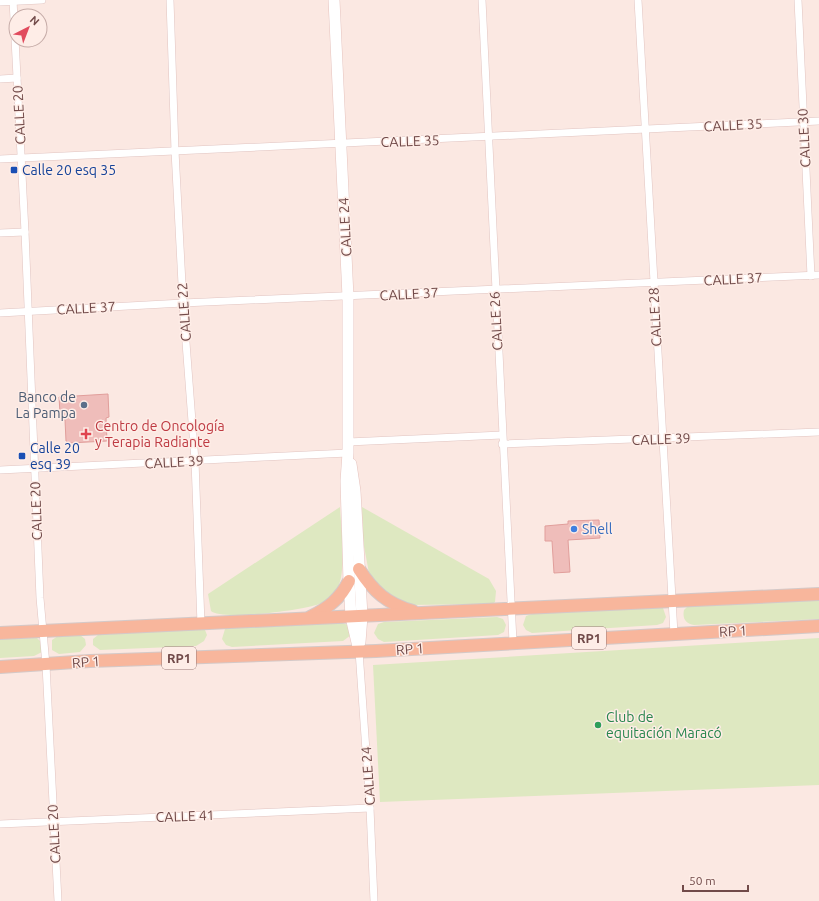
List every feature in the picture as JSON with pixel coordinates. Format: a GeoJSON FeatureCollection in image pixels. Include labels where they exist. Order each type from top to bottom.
{"type":"FeatureCollection","features":[{"type":"Feature","properties":{"kind":"main road"},"geometry":{"type":"LineString","coordinates":[[359,569],[370,587],[390,602],[401,608],[424,613]]}},
{"type":"Feature","properties":{"kind":"main road"},"geometry":{"type":"LineString","coordinates":[[306,619],[325,609],[338,599],[350,581]]}},
{"type":"Feature","properties":{"kind":"main road","name":"RP1"},"geometry":{"type":"LineString","coordinates":[[0,633],[511,610],[819,594]]}},
{"type":"Feature","properties":{"kind":"main road","name":"RP 1"},"geometry":{"type":"LineString","coordinates":[[0,667],[90,661],[358,651],[819,626]]}},
{"type":"Feature","properties":{"kind":"street"},"geometry":{"type":"LineString","coordinates":[[0,2],[42,0]]}},
{"type":"Feature","properties":{"kind":"street","name":"CALLE 22"},"geometry":{"type":"LineString","coordinates":[[170,0],[184,303],[195,461],[201,624]]}},
{"type":"Feature","properties":{"kind":"street","name":"CALLE 24"},"geometry":{"type":"LineString","coordinates":[[334,0],[348,297],[348,453],[346,481],[350,581],[357,616]]}},
{"type":"Feature","properties":{"kind":"street","name":"CALLE 26"},"geometry":{"type":"LineString","coordinates":[[482,0],[487,138],[513,642]]}},
{"type":"Feature","properties":{"kind":"street","name":"CALLE 28"},"geometry":{"type":"LineString","coordinates":[[638,0],[674,634]]}},
{"type":"Feature","properties":{"kind":"street","name":"CALLE 30"},"geometry":{"type":"LineString","coordinates":[[798,0],[803,122],[815,275]]}},
{"type":"Feature","properties":{"kind":"street","name":"CALLE 20"},"geometry":{"type":"LineString","coordinates":[[13,1],[25,232],[27,311],[40,598],[44,631],[58,901]]}},
{"type":"Feature","properties":{"kind":"street"},"geometry":{"type":"LineString","coordinates":[[0,79],[17,78]]}},
{"type":"Feature","properties":{"kind":"street","name":"CALLE 35"},"geometry":{"type":"LineString","coordinates":[[0,159],[487,138],[819,121]]}},
{"type":"Feature","properties":{"kind":"street"},"geometry":{"type":"LineString","coordinates":[[0,234],[25,232]]}},
{"type":"Feature","properties":{"kind":"street","name":"CALLE 37"},"geometry":{"type":"LineString","coordinates":[[0,313],[184,303],[348,297],[815,275]]}},
{"type":"Feature","properties":{"kind":"street","name":"CALLE 39"},"geometry":{"type":"LineString","coordinates":[[502,444],[819,432]]}},
{"type":"Feature","properties":{"kind":"street"},"geometry":{"type":"LineString","coordinates":[[348,442],[502,435]]}},
{"type":"Feature","properties":{"kind":"street","name":"CALLE 24"},"geometry":{"type":"LineString","coordinates":[[348,453],[354,478],[359,569],[357,616],[358,651],[370,808],[374,901]]}},
{"type":"Feature","properties":{"kind":"street","name":"CALLE 39"},"geometry":{"type":"LineString","coordinates":[[0,470],[348,453]]}},
{"type":"Feature","properties":{"kind":"street","name":"CALLE 41"},"geometry":{"type":"LineString","coordinates":[[0,824],[370,808]]}},
{"type":"Feature","properties":{"kind":"green space"},"geometry":{"type":"Polygon","coordinates":[[[340,507],[343,549],[342,572],[337,589],[327,600],[322,603],[298,609],[264,614],[230,615],[218,614],[211,611],[208,594],[340,507]]]}},
{"type":"Feature","properties":{"kind":"green space"},"geometry":{"type":"Polygon","coordinates":[[[362,507],[489,579],[496,591],[495,602],[492,604],[408,605],[391,597],[373,580],[369,573],[363,541],[362,507]]]}},
{"type":"Feature","properties":{"kind":"green space"},"geometry":{"type":"Polygon","coordinates":[[[819,598],[819,619],[694,625],[687,622],[684,618],[684,610],[689,605],[819,598]]]}},
{"type":"Feature","properties":{"kind":"green space"},"geometry":{"type":"Polygon","coordinates":[[[657,606],[663,608],[666,617],[663,623],[657,625],[532,633],[526,630],[523,625],[526,616],[532,614],[657,606]]]}},
{"type":"Feature","properties":{"kind":"green space"},"geometry":{"type":"Polygon","coordinates":[[[497,617],[503,619],[506,625],[504,632],[498,635],[384,642],[378,639],[374,633],[378,624],[384,622],[497,617]]]}},
{"type":"Feature","properties":{"kind":"green space"},"geometry":{"type":"Polygon","coordinates":[[[342,623],[348,625],[351,635],[343,641],[232,647],[226,645],[222,639],[225,629],[232,627],[342,623]]]}},
{"type":"Feature","properties":{"kind":"green space"},"geometry":{"type":"Polygon","coordinates":[[[198,628],[205,630],[207,635],[204,641],[196,646],[100,650],[93,645],[93,639],[98,635],[198,628]]]}},
{"type":"Feature","properties":{"kind":"green space"},"geometry":{"type":"Polygon","coordinates":[[[80,635],[85,639],[86,645],[80,652],[59,654],[52,650],[52,640],[58,636],[80,635]]]}},
{"type":"Feature","properties":{"kind":"green space"},"geometry":{"type":"Polygon","coordinates":[[[37,638],[42,643],[42,652],[34,656],[0,658],[0,639],[37,638]]]}},
{"type":"Feature","properties":{"kind":"green space","name":"Club de equitación Maracó"},"geometry":{"type":"Polygon","coordinates":[[[819,638],[819,785],[380,802],[373,665],[819,638]]]}},
{"type":"Feature","properties":{"kind":"building"},"geometry":{"type":"Polygon","coordinates":[[[108,394],[109,417],[106,418],[107,441],[69,443],[66,441],[65,420],[63,420],[62,413],[60,413],[59,397],[108,394]]]}},
{"type":"Feature","properties":{"kind":"building"},"geometry":{"type":"Polygon","coordinates":[[[599,520],[600,538],[568,540],[570,572],[554,573],[552,541],[545,541],[545,526],[568,524],[568,521],[599,520]]]}},
{"type":"Feature","properties":{"kind":"place","name":"Calle 20 esq 35"},"geometry":{"type":"Point","coordinates":[14,170]}},
{"type":"Feature","properties":{"kind":"place","name":"Banco de La Pampa"},"geometry":{"type":"Point","coordinates":[84,405]}},
{"type":"Feature","properties":{"kind":"place","name":"Centro de Oncología y Terapia Radiante"},"geometry":{"type":"Point","coordinates":[86,434]}},
{"type":"Feature","properties":{"kind":"place","name":"Calle 20 esq 39"},"geometry":{"type":"Point","coordinates":[22,456]}},
{"type":"Feature","properties":{"kind":"place","name":"Shell"},"geometry":{"type":"Point","coordinates":[574,529]}},
{"type":"Feature","properties":{"kind":"place","name":"Club de equitación Maracó"},"geometry":{"type":"Point","coordinates":[598,725]}}]}
